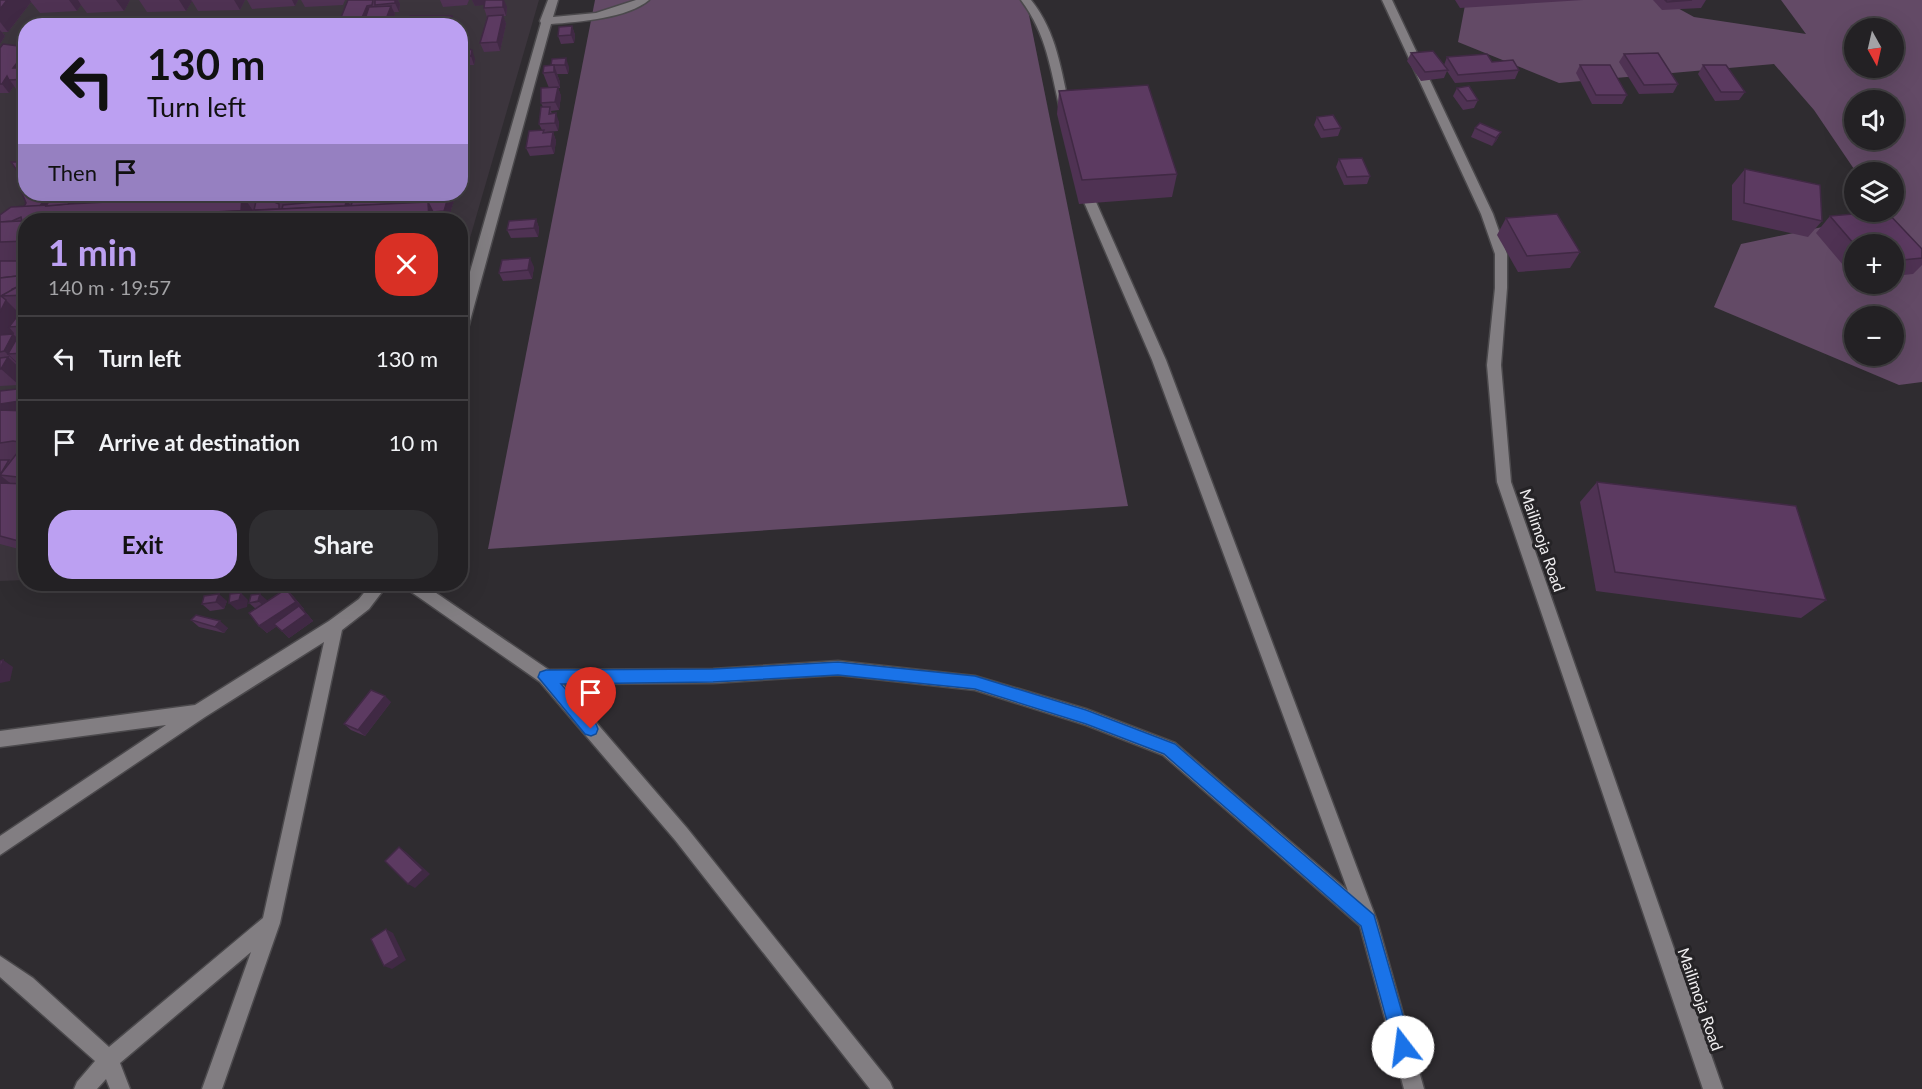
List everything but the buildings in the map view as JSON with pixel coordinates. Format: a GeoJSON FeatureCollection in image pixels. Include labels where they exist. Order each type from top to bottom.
{"type":"FeatureCollection","features":[{"type":"Feature","properties":{"kind":"street"},"geometry":{"type":"LineString","coordinates":[[468,303],[545,21],[553,0]]}},
{"type":"Feature","properties":{"kind":"street"},"geometry":{"type":"LineString","coordinates":[[545,21],[620,12],[644,0]]}},
{"type":"Feature","properties":{"kind":"street"},"geometry":{"type":"LineString","coordinates":[[1026,0],[1037,12],[1052,48],[1070,128]]}},
{"type":"Feature","properties":{"kind":"street","name":"Mailimoja Road"},"geometry":{"type":"LineString","coordinates":[[1387,0],[1487,214],[1501,254],[1501,288],[1494,365],[1504,482],[1713,1089]]}},
{"type":"Feature","properties":{"kind":"street"},"geometry":{"type":"LineString","coordinates":[[1082,170],[1090,202],[1159,360],[1368,921],[1414,1089]]}},
{"type":"Feature","properties":{"kind":"street"},"geometry":{"type":"LineString","coordinates":[[0,846],[199,712],[335,626],[364,604],[374,591]]}},
{"type":"Feature","properties":{"kind":"street"},"geometry":{"type":"LineString","coordinates":[[422,591],[546,677],[681,834],[883,1089]]}},
{"type":"Feature","properties":{"kind":"street"},"geometry":{"type":"LineString","coordinates":[[212,1089],[271,923],[335,626]]}},
{"type":"Feature","properties":{"kind":"street"},"geometry":{"type":"LineString","coordinates":[[546,677],[713,676],[838,668],[975,683],[1086,717],[1169,749],[1368,921]]}},
{"type":"Feature","properties":{"kind":"street"},"geometry":{"type":"LineString","coordinates":[[0,739],[199,712]]}},
{"type":"Feature","properties":{"kind":"street"},"geometry":{"type":"LineString","coordinates":[[84,1089],[108,1060],[271,923]]}},
{"type":"Feature","properties":{"kind":"street"},"geometry":{"type":"LineString","coordinates":[[0,965],[26,985],[108,1060],[120,1089]]}},
{"type":"Feature","properties":{"kind":"shaded area"},"geometry":{"type":"Polygon","coordinates":[[[0,0],[539,0],[468,245],[468,213],[18,213],[18,580],[0,581],[0,0]]]}},
{"type":"Feature","properties":{"kind":"shaded area"},"geometry":{"type":"Polygon","coordinates":[[[595,0],[1026,0],[1128,506],[488,549],[595,0]]]}},
{"type":"Feature","properties":{"kind":"shaded area"},"geometry":{"type":"Polygon","coordinates":[[[1466,0],[1663,0],[1694,17],[1806,34],[1781,0],[1922,0],[1922,382],[1899,385],[1854,366],[1904,366],[1904,306],[1844,306],[1844,362],[1714,307],[1741,244],[1846,222],[1904,222],[1904,162],[1849,162],[1814,110],[1774,64],[1559,83],[1458,42],[1466,0]]]}},
{"type":"Feature","properties":{"kind":"route"},"geometry":{"type":"LineString","coordinates":[[591,729],[546,677],[713,676],[838,668],[975,683],[1086,717],[1169,749],[1368,921],[1403,1047]]}}]}
